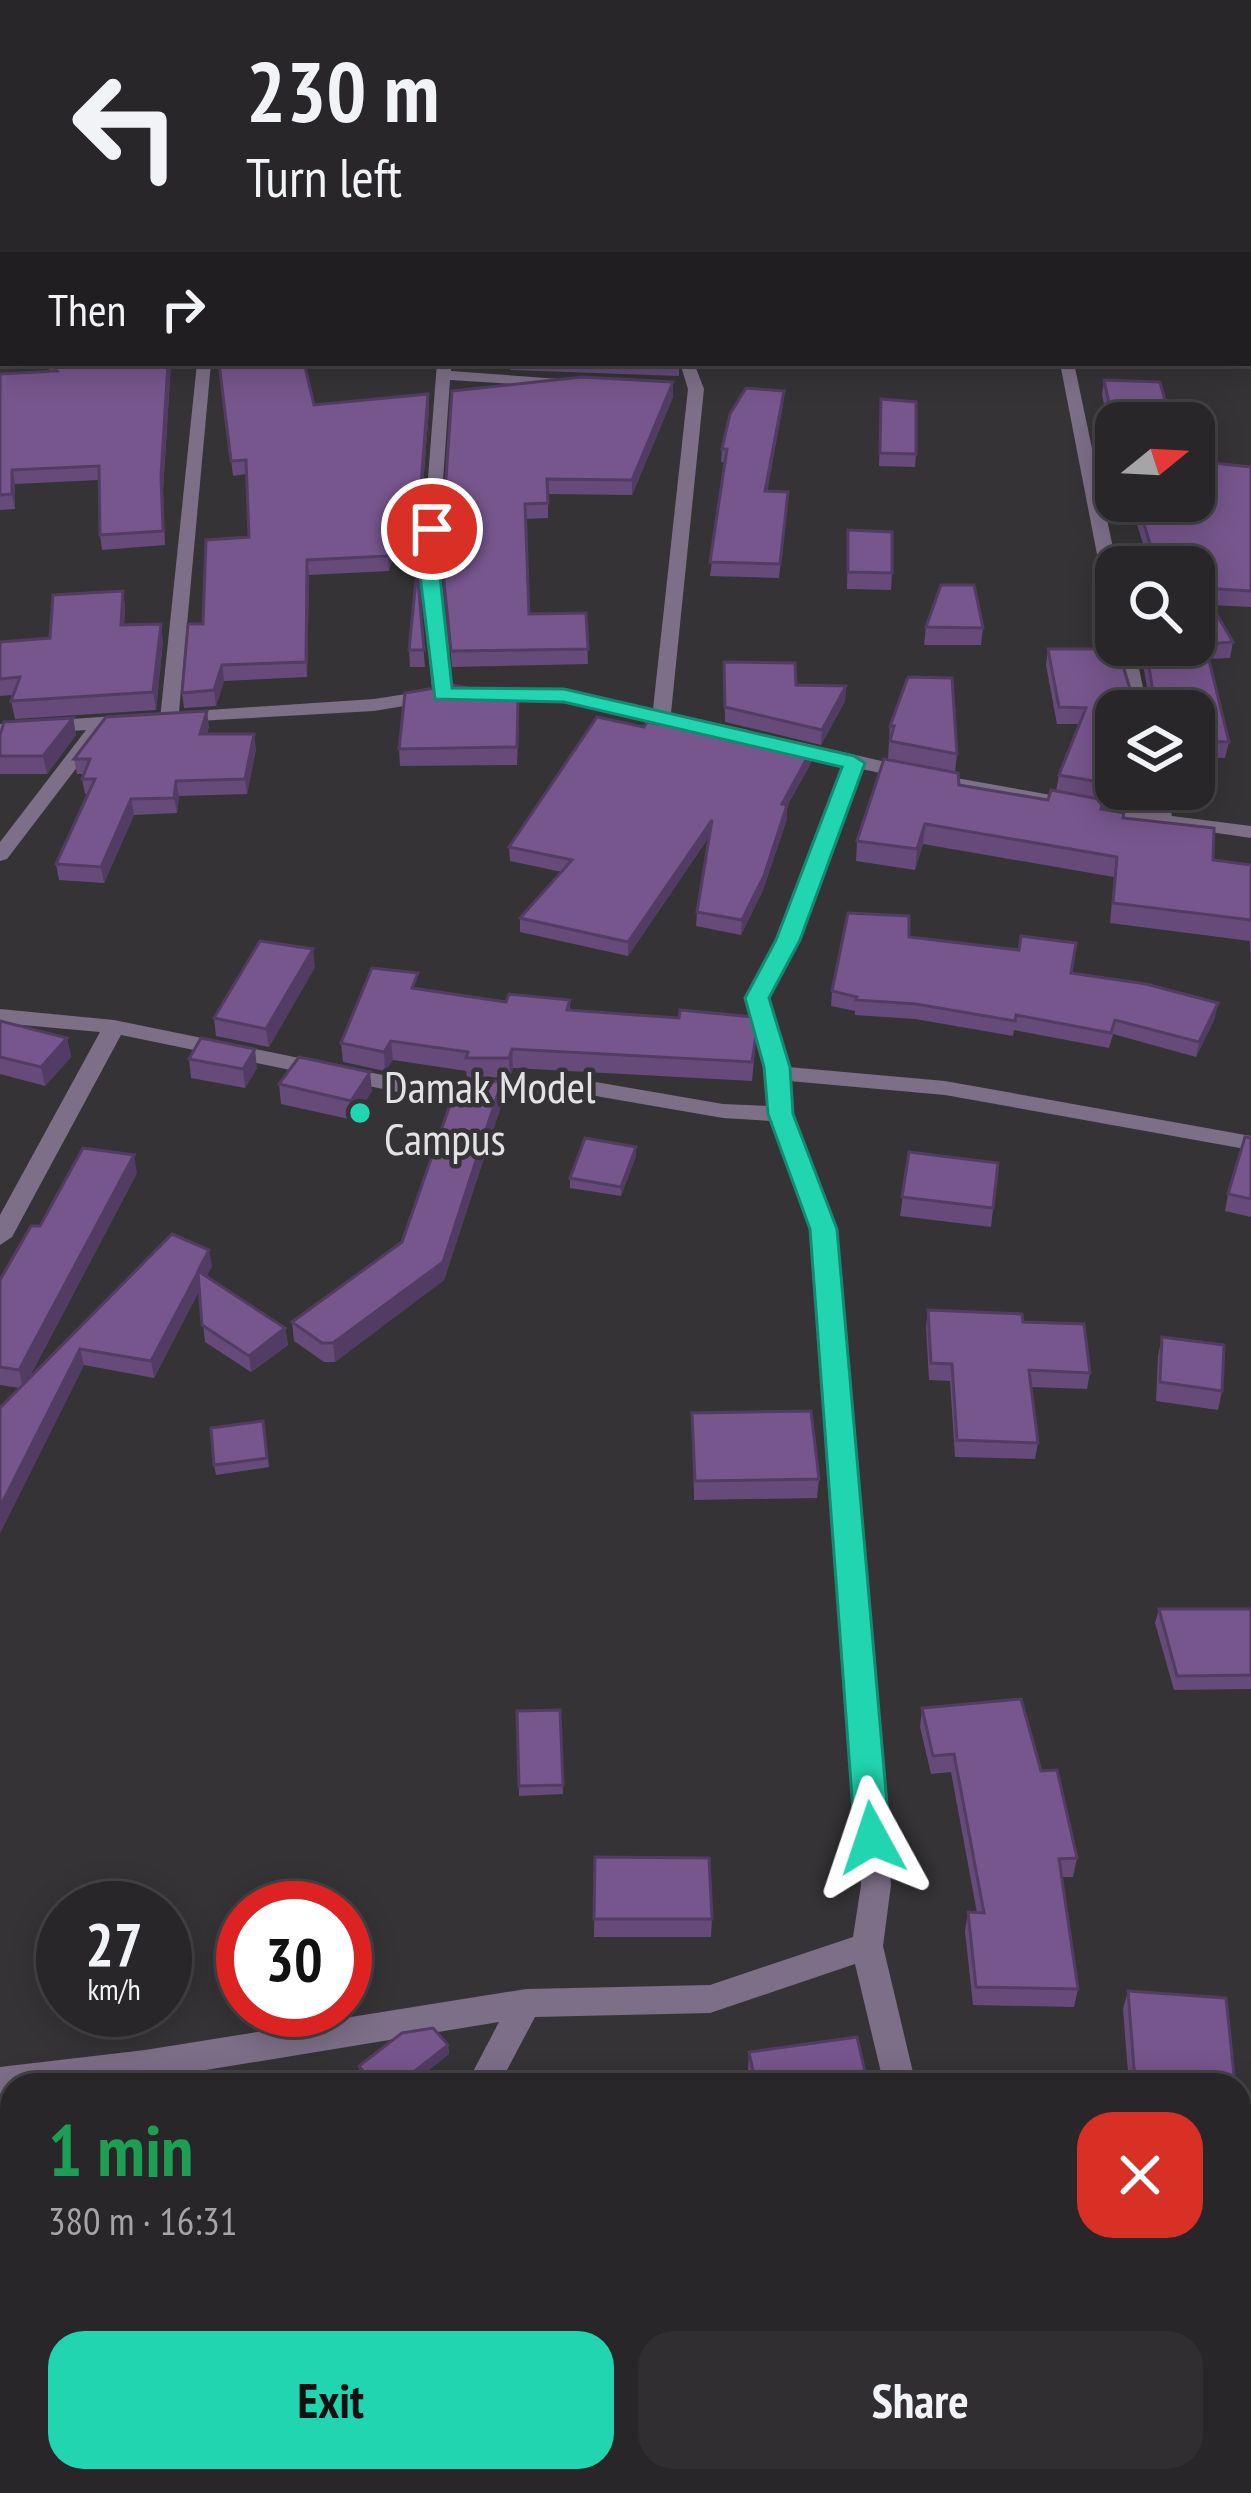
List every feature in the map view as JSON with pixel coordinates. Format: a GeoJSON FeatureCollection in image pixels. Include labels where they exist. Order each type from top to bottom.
{"type":"FeatureCollection","features":[{"type":"Feature","properties":{"kind":"street"},"geometry":{"type":"LineString","coordinates":[[169,719],[204,366]]}},
{"type":"Feature","properties":{"kind":"street"},"geometry":{"type":"LineString","coordinates":[[661,716],[696,389],[688,366]]}},
{"type":"Feature","properties":{"kind":"street"},"geometry":{"type":"LineString","coordinates":[[1068,366],[1104,546]]}},
{"type":"Feature","properties":{"kind":"street"},"geometry":{"type":"LineString","coordinates":[[442,694],[429,567],[443,369],[596,386]]}},
{"type":"Feature","properties":{"kind":"street"},"geometry":{"type":"LineString","coordinates":[[676,389],[696,389]]}},
{"type":"Feature","properties":{"kind":"street"},"geometry":{"type":"LineString","coordinates":[[0,730],[374,705],[442,694],[564,695],[854,763],[1164,822],[1251,832]]}},
{"type":"Feature","properties":{"kind":"street"},"geometry":{"type":"LineString","coordinates":[[0,855],[101,723]]}},
{"type":"Feature","properties":{"kind":"street"},"geometry":{"type":"LineString","coordinates":[[854,763],[788,940],[757,998],[777,1073],[781,1114],[824,1229],[876,1885],[867,1946],[897,2073]]}},
{"type":"Feature","properties":{"kind":"street"},"geometry":{"type":"LineString","coordinates":[[1161,810],[1164,822]]}},
{"type":"Feature","properties":{"kind":"street"},"geometry":{"type":"LineString","coordinates":[[0,1016],[114,1028],[422,1090],[584,1087],[723,1111],[781,1114]]}},
{"type":"Feature","properties":{"kind":"street"},"geometry":{"type":"LineString","coordinates":[[0,1237],[114,1028]]}},
{"type":"Feature","properties":{"kind":"street"},"geometry":{"type":"LineString","coordinates":[[777,1073],[945,1088],[1251,1143]]}},
{"type":"Feature","properties":{"kind":"street"},"geometry":{"type":"LineString","coordinates":[[77,2073],[526,2003],[710,1999],[867,1946]]}},
{"type":"Feature","properties":{"kind":"street"},"geometry":{"type":"LineString","coordinates":[[488,2073],[526,2003]]}},
{"type":"Feature","properties":{"kind":"building"},"geometry":{"type":"Polygon","coordinates":[[[53,366],[168,366],[161,476],[163,531],[100,535],[99,466],[12,470],[12,494],[0,495],[0,374],[57,371],[53,366]]]}},
{"type":"Feature","properties":{"kind":"building"},"geometry":{"type":"Polygon","coordinates":[[[219,366],[305,366],[314,405],[428,394],[418,524],[399,520],[388,556],[307,560],[306,662],[222,665],[214,690],[182,693],[188,624],[203,624],[206,540],[249,537],[246,460],[231,461],[219,366]]]}},
{"type":"Feature","properties":{"kind":"building"},"geometry":{"type":"Polygon","coordinates":[[[582,377],[673,382],[632,480],[547,479],[548,503],[525,504],[529,614],[586,613],[588,649],[451,651],[441,552],[452,391],[582,377]]]}},
{"type":"Feature","properties":{"kind":"building"},"geometry":{"type":"Polygon","coordinates":[[[1104,380],[1160,382],[1165,402],[1109,402],[1104,380]]]}},
{"type":"Feature","properties":{"kind":"building"},"geometry":{"type":"Polygon","coordinates":[[[746,388],[784,391],[765,491],[788,492],[780,564],[710,562],[727,449],[722,449],[730,414],[746,388]]]}},
{"type":"Feature","properties":{"kind":"building"},"geometry":{"type":"Polygon","coordinates":[[[881,399],[916,402],[916,454],[880,453],[881,399]]]}},
{"type":"Feature","properties":{"kind":"building"},"geometry":{"type":"Polygon","coordinates":[[[1215,463],[1251,467],[1251,591],[1215,589],[1215,546],[1151,546],[1143,522],[1215,522],[1215,463]]]}},
{"type":"Feature","properties":{"kind":"building"},"geometry":{"type":"Polygon","coordinates":[[[848,530],[892,532],[892,573],[848,572],[848,530]]]}},
{"type":"Feature","properties":{"kind":"building"},"geometry":{"type":"Polygon","coordinates":[[[417,569],[424,650],[409,650],[417,569]]]}},
{"type":"Feature","properties":{"kind":"building"},"geometry":{"type":"Polygon","coordinates":[[[941,585],[974,585],[983,628],[926,627],[941,585]]]}},
{"type":"Feature","properties":{"kind":"building"},"geometry":{"type":"Polygon","coordinates":[[[123,591],[121,625],[161,624],[153,692],[11,701],[20,677],[0,679],[0,642],[50,638],[53,595],[123,591]]]}},
{"type":"Feature","properties":{"kind":"building"},"geometry":{"type":"Polygon","coordinates":[[[1215,612],[1233,642],[1215,643],[1215,612]]]}},
{"type":"Feature","properties":{"kind":"building"},"geometry":{"type":"Polygon","coordinates":[[[1048,649],[1095,649],[1095,666],[1123,666],[1130,690],[1095,690],[1095,781],[1059,775],[1086,708],[1059,707],[1048,649]]]}},
{"type":"Feature","properties":{"kind":"building"},"geometry":{"type":"Polygon","coordinates":[[[724,662],[795,663],[796,685],[846,686],[822,730],[725,707],[724,662]]]}},
{"type":"Feature","properties":{"kind":"building"},"geometry":{"type":"Polygon","coordinates":[[[1149,666],[1210,666],[1229,742],[1215,742],[1215,690],[1153,690],[1149,666]]]}},
{"type":"Feature","properties":{"kind":"building"},"geometry":{"type":"Polygon","coordinates":[[[908,677],[952,678],[957,754],[890,741],[894,726],[890,726],[908,677]]]}},
{"type":"Feature","properties":{"kind":"building"},"geometry":{"type":"Polygon","coordinates":[[[453,685],[518,698],[517,747],[399,749],[405,693],[453,685]]]}},
{"type":"Feature","properties":{"kind":"building"},"geometry":{"type":"Polygon","coordinates":[[[207,711],[200,734],[254,734],[245,779],[176,781],[174,798],[131,799],[101,867],[56,864],[95,779],[82,779],[90,759],[74,759],[106,717],[207,711]]]}},
{"type":"Feature","properties":{"kind":"building"},"geometry":{"type":"Polygon","coordinates":[[[597,717],[644,727],[647,722],[726,729],[812,749],[782,804],[787,805],[764,876],[742,920],[697,912],[712,820],[628,942],[520,918],[572,860],[509,847],[597,717]]]}},
{"type":"Feature","properties":{"kind":"building"},"geometry":{"type":"Polygon","coordinates":[[[73,718],[43,756],[0,756],[4,722],[73,718]]]}},
{"type":"Feature","properties":{"kind":"building"},"geometry":{"type":"Polygon","coordinates":[[[884,759],[958,773],[959,785],[1048,800],[1051,790],[1095,798],[1095,810],[1124,813],[1123,818],[1214,828],[1213,860],[1251,865],[1251,920],[1113,903],[1117,857],[925,824],[917,849],[857,841],[884,759]]]}},
{"type":"Feature","properties":{"kind":"building"},"geometry":{"type":"Polygon","coordinates":[[[848,913],[909,916],[909,937],[1019,950],[1021,936],[1076,943],[1071,973],[1146,984],[1218,1003],[1199,1042],[1115,1020],[1111,1033],[1016,1015],[1015,1021],[916,1004],[856,1000],[832,991],[848,913]]]}},
{"type":"Feature","properties":{"kind":"building"},"geometry":{"type":"Polygon","coordinates":[[[260,941],[313,949],[266,1029],[214,1018],[260,941]]]}},
{"type":"Feature","properties":{"kind":"building"},"geometry":{"type":"Polygon","coordinates":[[[372,968],[418,973],[412,988],[506,1002],[509,994],[570,1000],[567,1010],[679,1018],[680,1010],[753,1017],[757,1028],[752,1062],[512,1049],[509,1058],[466,1058],[468,1052],[391,1041],[384,1052],[341,1043],[372,968]]]}},
{"type":"Feature","properties":{"kind":"building"},"geometry":{"type":"Polygon","coordinates":[[[0,1021],[67,1038],[41,1067],[0,1057],[0,1021]]]}},
{"type":"Feature","properties":{"kind":"building"},"geometry":{"type":"Polygon","coordinates":[[[201,1038],[255,1049],[243,1069],[189,1059],[201,1038]]]}},
{"type":"Feature","properties":{"kind":"building"},"geometry":{"type":"Polygon","coordinates":[[[299,1057],[370,1072],[351,1101],[279,1084],[299,1057]]]}},
{"type":"Feature","properties":{"kind":"building"},"geometry":{"type":"Polygon","coordinates":[[[502,1081],[443,1262],[333,1343],[322,1343],[292,1322],[402,1242],[458,1082],[502,1081]]]}},
{"type":"Feature","properties":{"kind":"building"},"geometry":{"type":"Polygon","coordinates":[[[1245,1137],[1251,1138],[1251,1199],[1228,1194],[1245,1137]]]}},
{"type":"Feature","properties":{"kind":"building"},"geometry":{"type":"Polygon","coordinates":[[[585,1138],[636,1147],[621,1187],[570,1178],[585,1138]]]}},
{"type":"Feature","properties":{"kind":"building"},"geometry":{"type":"Polygon","coordinates":[[[83,1148],[134,1155],[19,1370],[0,1367],[0,1280],[31,1226],[40,1226],[83,1148]]]}},
{"type":"Feature","properties":{"kind":"building"},"geometry":{"type":"Polygon","coordinates":[[[909,1152],[998,1163],[993,1208],[902,1197],[909,1152]]]}},
{"type":"Feature","properties":{"kind":"building"},"geometry":{"type":"Polygon","coordinates":[[[172,1234],[209,1250],[198,1271],[285,1328],[249,1356],[202,1325],[198,1272],[151,1361],[80,1349],[0,1507],[0,1408],[172,1234]]]}},
{"type":"Feature","properties":{"kind":"building"},"geometry":{"type":"Polygon","coordinates":[[[928,1310],[1022,1314],[1023,1322],[1084,1324],[1090,1373],[1029,1370],[1038,1443],[957,1440],[952,1364],[931,1363],[928,1310]]]}},
{"type":"Feature","properties":{"kind":"building"},"geometry":{"type":"Polygon","coordinates":[[[1162,1337],[1224,1345],[1222,1391],[1160,1382],[1162,1337]]]}},
{"type":"Feature","properties":{"kind":"building"},"geometry":{"type":"Polygon","coordinates":[[[811,1411],[819,1479],[695,1481],[692,1413],[811,1411]]]}},
{"type":"Feature","properties":{"kind":"building"},"geometry":{"type":"Polygon","coordinates":[[[263,1421],[267,1458],[214,1465],[211,1428],[263,1421]]]}},
{"type":"Feature","properties":{"kind":"building"},"geometry":{"type":"Polygon","coordinates":[[[1159,1609],[1251,1609],[1251,1675],[1177,1676],[1159,1609]]]}},
{"type":"Feature","properties":{"kind":"building"},"geometry":{"type":"Polygon","coordinates":[[[1021,1699],[1041,1771],[1057,1770],[1077,1858],[1059,1859],[1078,1989],[976,1987],[968,1912],[984,1913],[954,1754],[933,1756],[922,1708],[1021,1699]]]}},
{"type":"Feature","properties":{"kind":"building"},"geometry":{"type":"Polygon","coordinates":[[[560,1710],[563,1785],[519,1786],[517,1711],[560,1710]]]}},
{"type":"Feature","properties":{"kind":"building"},"geometry":{"type":"Polygon","coordinates":[[[595,1857],[709,1858],[712,1919],[594,1919],[595,1857]]]}},
{"type":"Feature","properties":{"kind":"building"},"geometry":{"type":"Polygon","coordinates":[[[1128,1991],[1226,1998],[1234,2073],[1134,2073],[1128,1991]]]}},
{"type":"Feature","properties":{"kind":"building"},"geometry":{"type":"Polygon","coordinates":[[[433,2028],[448,2045],[412,2073],[365,2073],[359,2066],[402,2033],[433,2028]]]}},
{"type":"Feature","properties":{"kind":"building"},"geometry":{"type":"Polygon","coordinates":[[[857,2037],[865,2073],[753,2073],[749,2052],[857,2037]]]}},
{"type":"Feature","properties":{"kind":"place","name":"Damak Model Campus"},"geometry":{"type":"Point","coordinates":[360,1113]}},
{"type":"Feature","properties":{"kind":"route"},"geometry":{"type":"LineString","coordinates":[[432,529],[429,567],[442,694],[564,695],[854,763],[788,940],[757,998],[777,1067],[781,1114],[824,1229],[872,1838]]}}]}
